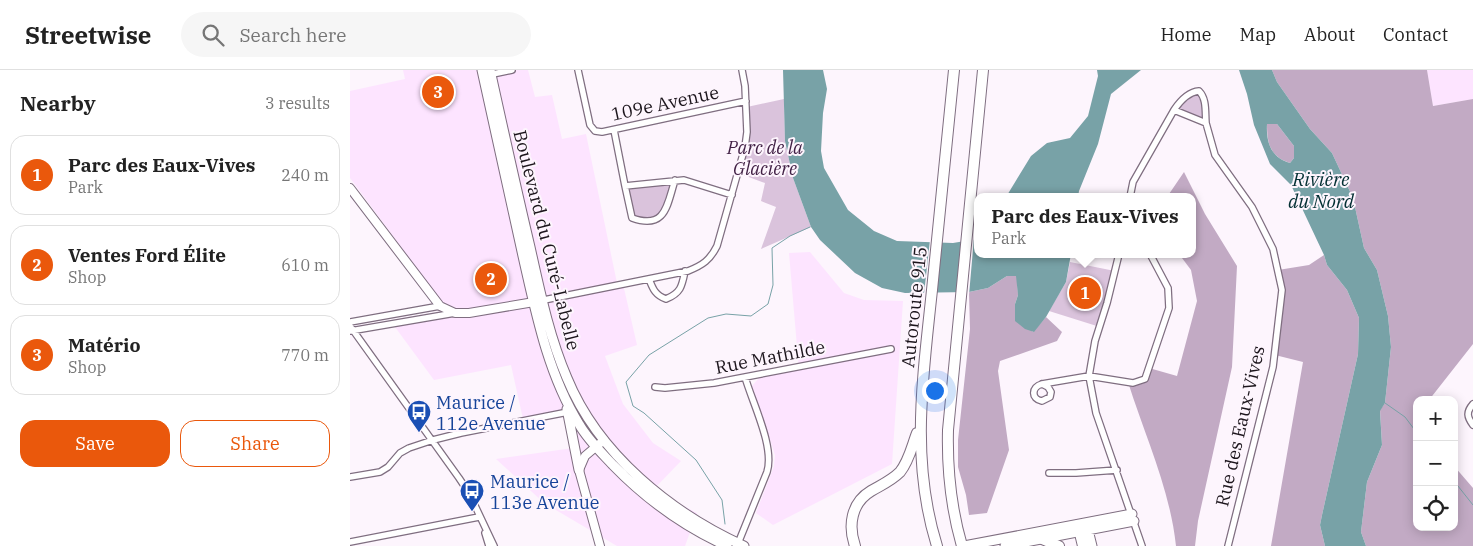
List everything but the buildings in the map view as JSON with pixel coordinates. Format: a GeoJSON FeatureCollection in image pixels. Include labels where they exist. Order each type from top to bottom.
{"type":"FeatureCollection","features":[{"type":"Feature","properties":{"kind":"highway","name":"Autoroute 915"},"geometry":{"type":"LineString","coordinates":[[937,546],[927,511],[923,486],[920,454],[920,420],[954,70]]}},
{"type":"Feature","properties":{"kind":"highway"},"geometry":{"type":"LineString","coordinates":[[963,546],[951,497],[948,452],[949,414],[983,70]]}},
{"type":"Feature","properties":{"kind":"highway"},"geometry":{"type":"LineString","coordinates":[[852,543],[851,522],[856,506],[866,494],[890,480],[902,469],[910,454],[920,420]]}},
{"type":"Feature","properties":{"kind":"highway"},"geometry":{"type":"LineString","coordinates":[[1083,528],[1083,546]]}},
{"type":"Feature","properties":{"kind":"highway"},"geometry":{"type":"LineString","coordinates":[[1042,539],[1059,546]]}},
{"type":"Feature","properties":{"kind":"main road","name":"Boulevard du Curé-Labelle"},"geometry":{"type":"LineString","coordinates":[[487,72],[538,301],[546,348],[561,389],[579,425],[596,447],[630,483],[679,521],[727,546]]}},
{"type":"Feature","properties":{"kind":"main road","name":"Boulevard du Curé-Labelle"},"geometry":{"type":"LineString","coordinates":[[538,301],[567,379],[590,420],[604,440],[659,495],[704,526],[740,545]]}},
{"type":"Feature","properties":{"kind":"main road"},"geometry":{"type":"LineString","coordinates":[[561,389],[568,412],[580,470]]}},
{"type":"Feature","properties":{"kind":"main road"},"geometry":{"type":"LineString","coordinates":[[963,546],[1083,528],[1133,518]]}},
{"type":"Feature","properties":{"kind":"main road"},"geometry":{"type":"LineString","coordinates":[[1005,546],[1083,528]]}},
{"type":"Feature","properties":{"kind":"main road"},"geometry":{"type":"LineString","coordinates":[[1083,528],[1092,546]]}},
{"type":"Feature","properties":{"kind":"street"},"geometry":{"type":"LineString","coordinates":[[487,72],[512,70]]}},
{"type":"Feature","properties":{"kind":"street","name":"109e Avenue"},"geometry":{"type":"LineString","coordinates":[[578,70],[590,124],[595,131],[614,130],[746,101]]}},
{"type":"Feature","properties":{"kind":"street"},"geometry":{"type":"LineString","coordinates":[[489,546],[469,493],[351,329],[455,313],[487,311],[649,279],[703,266],[712,257],[717,246],[745,147],[747,132],[746,101],[742,70]]}},
{"type":"Feature","properties":{"kind":"street","name":"Rue des Eaux-Vives"},"geometry":{"type":"LineString","coordinates":[[1131,193],[1133,182],[1174,110],[1192,92],[1198,92],[1202,95],[1204,101],[1206,122],[1215,155],[1252,207],[1273,250],[1282,290],[1273,367],[1228,546]]}},
{"type":"Feature","properties":{"kind":"street"},"geometry":{"type":"LineString","coordinates":[[1174,110],[1206,122]]}},
{"type":"Feature","properties":{"kind":"street"},"geometry":{"type":"LineString","coordinates":[[614,130],[632,218],[640,221],[658,219],[665,212],[675,180]]}},
{"type":"Feature","properties":{"kind":"street"},"geometry":{"type":"LineString","coordinates":[[626,186],[684,180],[732,195]]}},
{"type":"Feature","properties":{"kind":"street"},"geometry":{"type":"LineString","coordinates":[[350,188],[440,306],[455,313]]}},
{"type":"Feature","properties":{"kind":"street"},"geometry":{"type":"LineString","coordinates":[[1118,258],[1095,342],[1089,376],[1096,413],[1142,546]]}},
{"type":"Feature","properties":{"kind":"street"},"geometry":{"type":"LineString","coordinates":[[1042,384],[1089,376],[1133,383],[1145,379],[1169,308],[1168,288],[1152,258]]}},
{"type":"Feature","properties":{"kind":"street"},"geometry":{"type":"LineString","coordinates":[[649,279],[658,296],[666,299],[675,295],[682,286],[685,271]]}},
{"type":"Feature","properties":{"kind":"street"},"geometry":{"type":"LineString","coordinates":[[350,322],[440,306]]}},
{"type":"Feature","properties":{"kind":"street","name":"Rue Mathilde"},"geometry":{"type":"LineString","coordinates":[[655,387],[665,388],[708,384],[891,349]]}},
{"type":"Feature","properties":{"kind":"street"},"geometry":{"type":"LineString","coordinates":[[740,545],[770,459],[768,446],[744,377]]}},
{"type":"Feature","properties":{"kind":"street"},"geometry":{"type":"LineString","coordinates":[[1473,404],[1468,413],[1468,419],[1473,425]]}},
{"type":"Feature","properties":{"kind":"street"},"geometry":{"type":"LineString","coordinates":[[350,477],[380,472],[409,448],[432,440],[568,412]]}},
{"type":"Feature","properties":{"kind":"street"},"geometry":{"type":"LineString","coordinates":[[600,546],[580,470],[583,459],[604,440]]}},
{"type":"Feature","properties":{"kind":"street"},"geometry":{"type":"LineString","coordinates":[[1049,473],[1117,470]]}},
{"type":"Feature","properties":{"kind":"street"},"geometry":{"type":"LineString","coordinates":[[353,543],[479,517]]}},
{"type":"Feature","properties":{"kind":"street"},"geometry":{"type":"LineString","coordinates":[[479,517],[494,546]]}},
{"type":"Feature","properties":{"kind":"shaded area"},"geometry":{"type":"Polygon","coordinates":[[[403,70],[481,70],[532,299],[471,309],[456,308],[442,302],[350,178],[350,91],[405,79],[403,70]]]}},
{"type":"Feature","properties":{"kind":"shaded area"},"geometry":{"type":"Polygon","coordinates":[[[494,70],[528,70],[535,97],[552,95],[562,139],[586,134],[617,283],[543,297],[494,70]]]}},
{"type":"Feature","properties":{"kind":"shaded area"},"geometry":{"type":"Polygon","coordinates":[[[1272,70],[1427,70],[1433,106],[1473,99],[1473,344],[1432,396],[1413,396],[1413,531],[1458,531],[1458,471],[1473,488],[1473,546],[1366,546],[1361,532],[1367,482],[1382,445],[1380,410],[1385,403],[1391,347],[1388,316],[1377,270],[1364,248],[1353,198],[1332,153],[1310,129],[1277,82],[1272,70]]]}},
{"type":"Feature","properties":{"kind":"shaded area"},"geometry":{"type":"Polygon","coordinates":[[[1427,70],[1473,70],[1473,99],[1433,106],[1427,70]]]}},
{"type":"Feature","properties":{"kind":"shaded area"},"geometry":{"type":"Polygon","coordinates":[[[1267,124],[1277,124],[1294,146],[1294,158],[1290,163],[1278,157],[1271,148],[1267,124]]]}},
{"type":"Feature","properties":{"kind":"shaded area"},"geometry":{"type":"Polygon","coordinates":[[[1184,172],[1194,193],[1170,193],[1184,172]]]}},
{"type":"Feature","properties":{"kind":"shaded area"},"geometry":{"type":"Polygon","coordinates":[[[1196,196],[1237,266],[1232,367],[1198,521],[1195,546],[1176,546],[1163,483],[1128,382],[1146,379],[1149,368],[1177,376],[1197,301],[1191,270],[1182,258],[1196,258],[1196,196]]]}},
{"type":"Feature","properties":{"kind":"shaded area"},"geometry":{"type":"Polygon","coordinates":[[[810,252],[844,293],[864,300],[903,301],[892,464],[773,525],[756,513],[774,466],[775,455],[752,386],[759,378],[799,370],[789,253],[810,252]]]}},
{"type":"Feature","properties":{"kind":"shaded area"},"geometry":{"type":"Polygon","coordinates":[[[1324,255],[1327,265],[1347,290],[1359,318],[1358,354],[1320,525],[1325,546],[1271,546],[1303,362],[1275,355],[1282,290],[1278,270],[1309,265],[1324,255]]]}},
{"type":"Feature","properties":{"kind":"shaded area"},"geometry":{"type":"Polygon","coordinates":[[[1007,276],[1017,276],[1018,295],[1015,304],[1033,332],[1046,317],[1062,332],[1057,341],[1000,361],[998,371],[1009,450],[987,513],[969,515],[966,495],[958,467],[958,440],[970,329],[969,292],[988,288],[1007,276]]]}},
{"type":"Feature","properties":{"kind":"shaded area"},"geometry":{"type":"Polygon","coordinates":[[[623,284],[637,345],[605,356],[623,404],[653,443],[681,461],[653,490],[697,513],[685,546],[617,546],[544,503],[496,459],[573,448],[567,410],[523,419],[511,365],[434,380],[395,327],[623,284]]]}},
{"type":"Feature","properties":{"kind":"green space"},"geometry":{"type":"Polygon","coordinates":[[[1192,92],[1203,95],[1206,123],[1174,110],[1192,92]]]}},
{"type":"Feature","properties":{"kind":"green space","name":"Parc de la Glacière"},"geometry":{"type":"Polygon","coordinates":[[[784,99],[785,141],[793,178],[811,227],[761,249],[776,207],[761,201],[765,183],[738,173],[745,147],[747,107],[784,99]]]}},
{"type":"Feature","properties":{"kind":"green space"},"geometry":{"type":"Polygon","coordinates":[[[675,180],[665,212],[658,219],[632,218],[625,186],[675,180]]]}},
{"type":"Feature","properties":{"kind":"green space"},"geometry":{"type":"Polygon","coordinates":[[[1070,262],[1115,271],[1100,327],[1049,311],[1066,282],[1070,262]]]}},
{"type":"Feature","properties":{"kind":"water"},"geometry":{"type":"Polygon","coordinates":[[[783,70],[823,70],[827,89],[823,113],[821,151],[824,168],[848,210],[874,231],[897,241],[953,243],[974,240],[974,258],[1070,258],[1066,282],[1046,317],[1034,332],[1025,329],[1015,321],[1015,304],[1018,295],[1016,276],[1007,276],[988,288],[969,292],[905,293],[882,288],[855,273],[820,240],[811,227],[793,178],[785,141],[783,70]]]}},
{"type":"Feature","properties":{"kind":"water"},"geometry":{"type":"Polygon","coordinates":[[[1097,70],[1141,70],[1111,94],[1098,144],[1079,193],[1008,193],[1031,156],[1047,143],[1070,138],[1088,116],[1098,76],[1097,70]]]}},
{"type":"Feature","properties":{"kind":"water","name":"Rivière du Nord"},"geometry":{"type":"Polygon","coordinates":[[[1239,70],[1272,70],[1277,82],[1310,129],[1332,153],[1353,198],[1364,248],[1377,270],[1388,316],[1391,347],[1385,403],[1380,411],[1382,445],[1367,482],[1361,532],[1366,546],[1325,546],[1320,525],[1358,354],[1359,318],[1347,290],[1327,265],[1291,185],[1270,164],[1254,125],[1239,70]],[[1267,124],[1269,143],[1278,157],[1290,163],[1294,158],[1294,146],[1277,124],[1267,124]]]}},
{"type":"Feature","properties":{"kind":"pier"},"geometry":{"type":"Polygon","coordinates":[[[974,238],[969,295],[957,295],[962,239],[974,238]]]}},
{"type":"Feature","properties":{"kind":"pier"},"geometry":{"type":"Polygon","coordinates":[[[930,240],[941,241],[936,295],[924,294],[930,240]]]}},
{"type":"Feature","properties":{"kind":"waterway"},"geometry":{"type":"LineString","coordinates":[[725,524],[722,500],[696,460],[644,413],[633,406],[626,382],[649,355],[708,318],[726,314],[751,316],[768,304],[773,285],[772,248],[790,236],[810,227]]}},
{"type":"Feature","properties":{"kind":"waterway","name":"Rivière du Nord"},"geometry":{"type":"LineString","coordinates":[[1385,403],[1405,417],[1413,428]]}},
{"type":"Feature","properties":{"kind":"waterway","name":"Rivière du Nord"},"geometry":{"type":"LineString","coordinates":[[1458,486],[1473,505]]}},
{"type":"Feature","properties":{"kind":"place","name":"Matério"},"geometry":{"type":"Point","coordinates":[438,92]}},
{"type":"Feature","properties":{"kind":"place","name":"Ventes Ford Élite"},"geometry":{"type":"Point","coordinates":[491,279]}},
{"type":"Feature","properties":{"kind":"place","name":"Parc des Eaux-Vives"},"geometry":{"type":"Point","coordinates":[1085,293]}},
{"type":"Feature","properties":{"kind":"place","name":"Maurice / 112e Avenue"},"geometry":{"type":"Point","coordinates":[419,433]}},
{"type":"Feature","properties":{"kind":"place","name":"Maurice / 113e Avenue"},"geometry":{"type":"Point","coordinates":[472,512]}}]}
